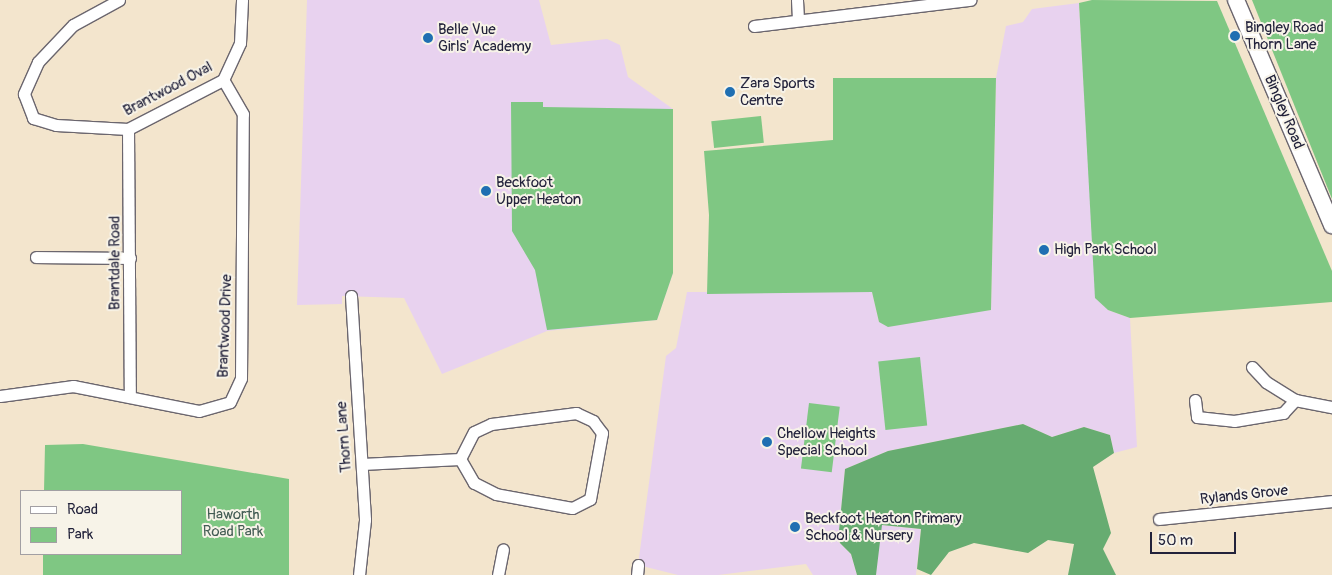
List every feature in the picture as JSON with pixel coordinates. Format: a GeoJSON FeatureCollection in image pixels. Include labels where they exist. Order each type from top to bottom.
{"type":"FeatureCollection","features":[{"type":"Feature","properties":{"kind":"main road","name":"Bingley Road"},"geometry":{"type":"LineString","coordinates":[[1236,0],[1332,224]]}},
{"type":"Feature","properties":{"kind":"street","name":"Brantwood Oval"},"geometry":{"type":"LineString","coordinates":[[119,0],[73,25],[38,62],[24,94],[33,118],[56,125],[128,129],[223,80],[240,43],[242,0]]}},
{"type":"Feature","properties":{"kind":"street"},"geometry":{"type":"LineString","coordinates":[[797,0],[798,18]]}},
{"type":"Feature","properties":{"kind":"street"},"geometry":{"type":"LineString","coordinates":[[754,26],[798,18],[970,0]]}},
{"type":"Feature","properties":{"kind":"street","name":"Brantwood Drive"},"geometry":{"type":"LineString","coordinates":[[0,396],[73,386],[199,411],[230,402],[241,378],[243,114],[223,80]]}},
{"type":"Feature","properties":{"kind":"street","name":"Brantdale Road"},"geometry":{"type":"LineString","coordinates":[[128,129],[130,397]]}},
{"type":"Feature","properties":{"kind":"street"},"geometry":{"type":"LineString","coordinates":[[36,257],[130,258]]}},
{"type":"Feature","properties":{"kind":"street","name":"Thorn Lane"},"geometry":{"type":"LineString","coordinates":[[351,296],[365,520],[359,575]]}},
{"type":"Feature","properties":{"kind":"street"},"geometry":{"type":"LineString","coordinates":[[1252,367],[1295,400],[1332,407]]}},
{"type":"Feature","properties":{"kind":"street"},"geometry":{"type":"LineString","coordinates":[[1195,400],[1197,417],[1234,421],[1284,413],[1295,400]]}},
{"type":"Feature","properties":{"kind":"street"},"geometry":{"type":"LineString","coordinates":[[576,413],[593,421],[602,433],[590,499],[572,508],[496,494],[474,483],[460,459],[474,432],[491,424],[576,413]]}},
{"type":"Feature","properties":{"kind":"street"},"geometry":{"type":"LineString","coordinates":[[362,464],[460,459]]}},
{"type":"Feature","properties":{"kind":"street","name":"Rylands Grove"},"geometry":{"type":"LineString","coordinates":[[1159,518],[1332,502]]}},
{"type":"Feature","properties":{"kind":"street"},"geometry":{"type":"LineString","coordinates":[[498,575],[503,549]]}},
{"type":"Feature","properties":{"kind":"shaded area","name":"Beckfoot Upper Heaton"},"geometry":{"type":"Polygon","coordinates":[[[307,0],[539,0],[551,45],[607,39],[620,45],[628,77],[673,109],[673,273],[657,320],[547,331],[442,374],[404,298],[342,296],[342,304],[297,305],[307,0]]]}},
{"type":"Feature","properties":{"kind":"shaded area"},"geometry":{"type":"Polygon","coordinates":[[[1079,3],[1091,207],[1108,310],[1130,318],[1137,447],[1114,453],[1110,435],[1084,427],[1052,437],[1023,424],[888,451],[845,469],[838,541],[851,554],[857,575],[813,575],[806,564],[718,575],[678,575],[638,565],[666,356],[676,348],[687,292],[872,292],[879,322],[991,310],[996,78],[1006,26],[1023,22],[1032,9],[1079,3]]]}},
{"type":"Feature","properties":{"kind":"shaded area","name":"Beckfoot Heaton Primary School & Nursery"},"geometry":{"type":"Polygon","coordinates":[[[881,525],[921,529],[916,575],[876,575],[881,525]]]}},
{"type":"Feature","properties":{"kind":"green space"},"geometry":{"type":"Polygon","coordinates":[[[1092,0],[1217,1],[1332,271],[1332,302],[1130,318],[1108,310],[1095,298],[1079,3],[1092,0]]]}},
{"type":"Feature","properties":{"kind":"green space"},"geometry":{"type":"Polygon","coordinates":[[[1252,0],[1332,0],[1332,199],[1252,0]]]}},
{"type":"Feature","properties":{"kind":"green space"},"geometry":{"type":"Polygon","coordinates":[[[833,78],[996,78],[991,310],[888,327],[879,322],[872,292],[707,294],[709,215],[704,151],[833,140],[833,78]]]}},
{"type":"Feature","properties":{"kind":"green space"},"geometry":{"type":"Polygon","coordinates":[[[511,102],[543,102],[543,107],[673,109],[673,273],[657,320],[547,330],[535,270],[512,231],[511,102]]]}},
{"type":"Feature","properties":{"kind":"green space"},"geometry":{"type":"Polygon","coordinates":[[[761,116],[764,143],[714,148],[711,121],[761,116]]]}},
{"type":"Feature","properties":{"kind":"green space"},"geometry":{"type":"Polygon","coordinates":[[[920,357],[927,426],[885,430],[878,361],[920,357]]]}},
{"type":"Feature","properties":{"kind":"green space"},"geometry":{"type":"Polygon","coordinates":[[[809,403],[840,407],[832,472],[801,469],[809,403]]]}},
{"type":"Feature","properties":{"kind":"green space"},"geometry":{"type":"Polygon","coordinates":[[[1023,424],[1052,437],[1084,427],[1110,435],[1114,453],[1093,467],[1111,533],[1103,549],[1116,575],[1068,575],[1074,544],[1048,540],[1028,553],[974,543],[949,552],[931,575],[917,569],[921,529],[882,525],[876,575],[857,575],[851,554],[838,541],[845,469],[888,451],[1023,424]]]}},
{"type":"Feature","properties":{"kind":"green space","name":"Haworth Road Park"},"geometry":{"type":"Polygon","coordinates":[[[83,444],[289,479],[289,575],[43,575],[43,555],[182,555],[182,490],[44,490],[45,445],[83,444]]]}},
{"type":"Feature","properties":{"kind":"place","name":"Bingley Road Thorn Lane"},"geometry":{"type":"Point","coordinates":[1235,36]}},
{"type":"Feature","properties":{"kind":"place","name":"Belle Vue Girls' Academy"},"geometry":{"type":"Point","coordinates":[428,38]}},
{"type":"Feature","properties":{"kind":"place","name":"Zara Sports Centre"},"geometry":{"type":"Point","coordinates":[730,92]}},
{"type":"Feature","properties":{"kind":"place","name":"Beckfoot Upper Heaton"},"geometry":{"type":"Point","coordinates":[486,191]}},
{"type":"Feature","properties":{"kind":"place","name":"High Park School"},"geometry":{"type":"Point","coordinates":[1044,250]}},
{"type":"Feature","properties":{"kind":"place","name":"Chellow Heights Special School"},"geometry":{"type":"Point","coordinates":[767,442]}},
{"type":"Feature","properties":{"kind":"place","name":"Beckfoot Heaton Primary School & Nursery"},"geometry":{"type":"Point","coordinates":[795,527]}}]}
